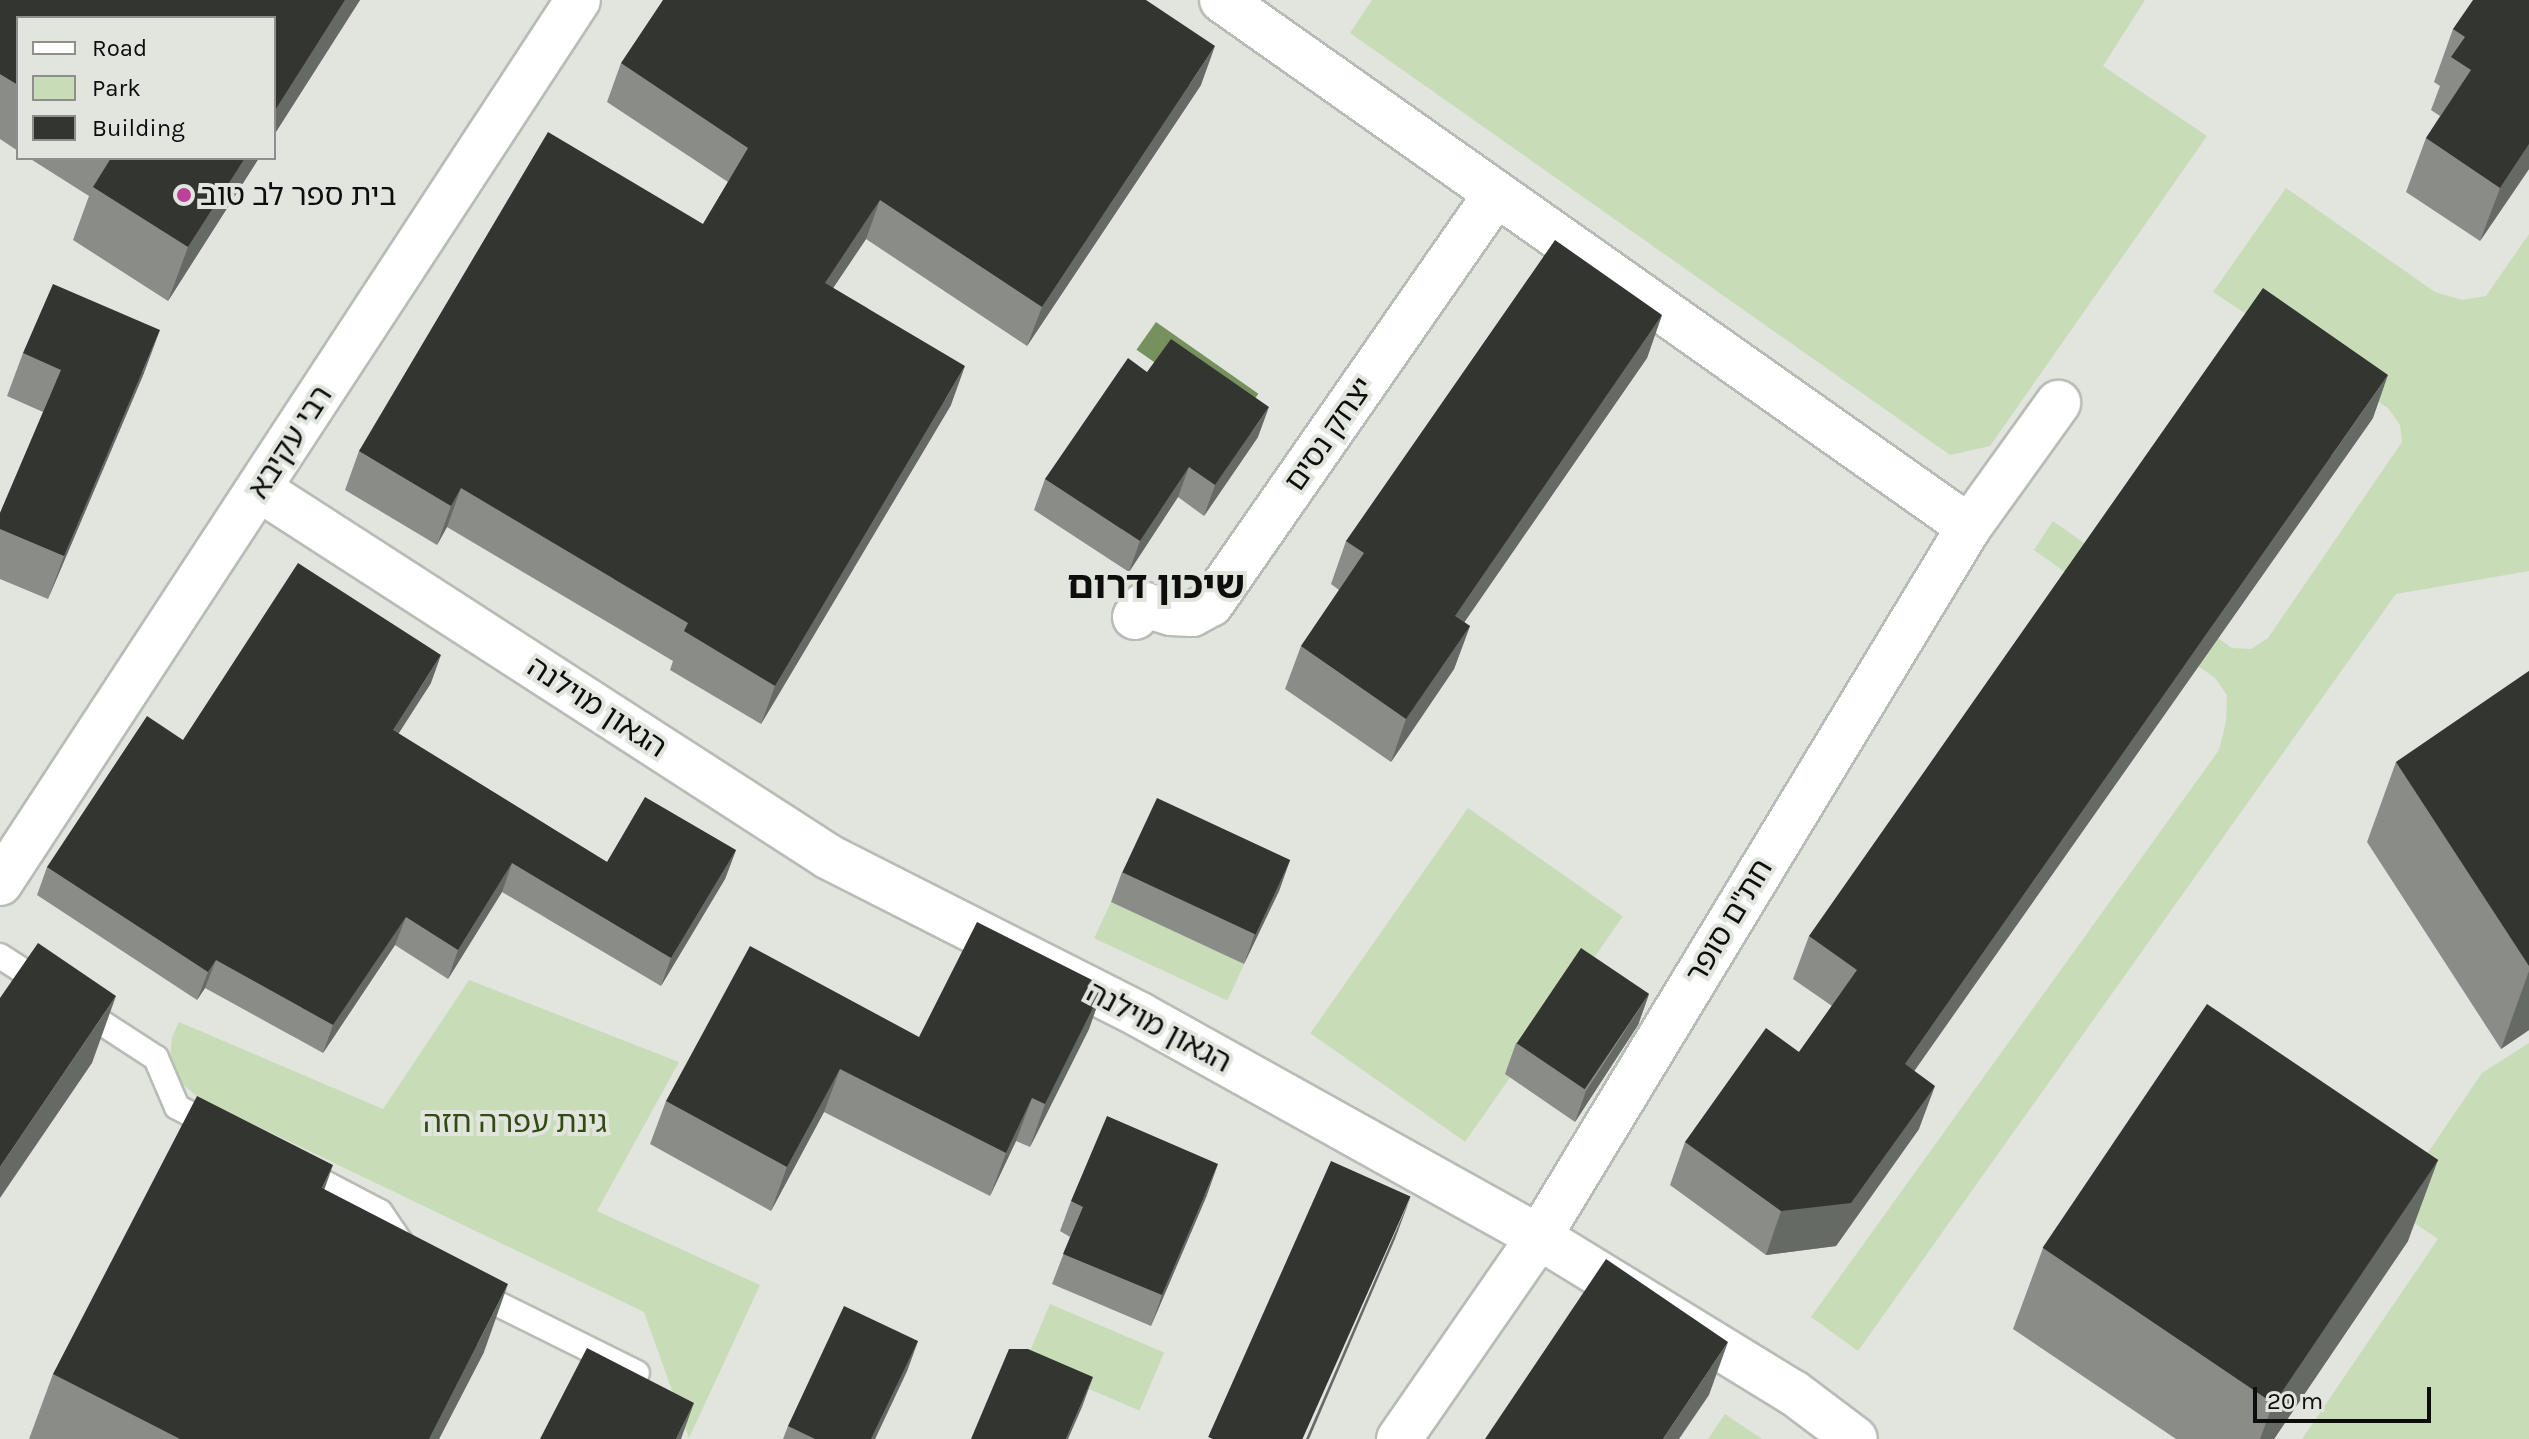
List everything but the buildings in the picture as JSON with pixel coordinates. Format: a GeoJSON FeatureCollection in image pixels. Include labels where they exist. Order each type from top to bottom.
{"type":"FeatureCollection","features":[{"type":"Feature","properties":{"kind":"street","name":"רבי עקיבא"},"geometry":{"type":"LineString","coordinates":[[0,883],[578,0]]}},
{"type":"Feature","properties":{"kind":"street"},"geometry":{"type":"LineString","coordinates":[[1222,0],[1969,527]]}},
{"type":"Feature","properties":{"kind":"street","name":"יצחק נסים"},"geometry":{"type":"LineString","coordinates":[[1135,617],[1145,605],[1171,613],[1192,614],[1211,604],[1496,194]]}},
{"type":"Feature","properties":{"kind":"street","name":"חת\"ם סופר"},"geometry":{"type":"LineString","coordinates":[[1399,1439],[1539,1237],[1969,527],[2058,403]]}},
{"type":"Feature","properties":{"kind":"street","name":"הגאון מוילנה"},"geometry":{"type":"LineString","coordinates":[[259,489],[829,857],[1140,1015],[1539,1237],[1794,1393],[1855,1439]]}},
{"type":"Feature","properties":{"kind":"lane"},"geometry":{"type":"LineString","coordinates":[[0,956],[156,1058],[177,1107],[244,1142]]}},
{"type":"Feature","properties":{"kind":"lane"},"geometry":{"type":"LineString","coordinates":[[285,1163],[380,1212],[413,1262],[427,1269]]}},
{"type":"Feature","properties":{"kind":"lane"},"geometry":{"type":"LineString","coordinates":[[455,1283],[637,1373]]}},
{"type":"Feature","properties":{"kind":"green space"},"geometry":{"type":"Polygon","coordinates":[[[1372,0],[2145,0],[2103,66],[2207,136],[1990,446],[1950,455],[1350,33],[1372,0]]]}},
{"type":"Feature","properties":{"kind":"green space"},"geometry":{"type":"Polygon","coordinates":[[[2286,188],[2435,292],[2462,300],[2486,296],[2529,234],[2529,571],[2396,594],[1858,1351],[1811,1317],[2219,750],[2226,722],[2227,695],[2215,678],[2034,550],[2053,521],[2232,648],[2251,649],[2268,638],[2402,442],[2400,425],[2388,408],[2213,292],[2286,188]]]}},
{"type":"Feature","properties":{"kind":"green space"},"geometry":{"type":"Polygon","coordinates":[[[1468,808],[1623,916],[1465,1142],[1310,1033],[1468,808]]]}},
{"type":"Feature","properties":{"kind":"green space"},"geometry":{"type":"Polygon","coordinates":[[[1111,902],[1244,964],[1227,1000],[1094,938],[1111,902]]]}},
{"type":"Feature","properties":{"kind":"green space","name":"גינת עפרה חזה"},"geometry":{"type":"Polygon","coordinates":[[[469,980],[679,1062],[597,1211],[760,1285],[689,1438],[644,1312],[199,1098],[181,1083],[170,1060],[172,1037],[179,1022],[383,1109],[469,980]]]}},
{"type":"Feature","properties":{"kind":"green space"},"geometry":{"type":"Polygon","coordinates":[[[2529,1043],[2529,1439],[2302,1439],[2438,1239],[2391,1207],[2482,1073],[2529,1043]]]}},
{"type":"Feature","properties":{"kind":"green space"},"geometry":{"type":"Polygon","coordinates":[[[1050,1304],[1164,1352],[1140,1410],[1025,1362],[1050,1304]]]}},
{"type":"Feature","properties":{"kind":"green space"},"geometry":{"type":"Polygon","coordinates":[[[1725,1414],[1762,1439],[1708,1439],[1725,1414]]]}},
{"type":"Feature","properties":{"kind":"shaded area"},"geometry":{"type":"Polygon","coordinates":[[[1156,322],[1258,394],[1239,422],[1136,350],[1156,322]]]}},
{"type":"Feature","properties":{"kind":"place","name":"בית ספר לב טוב"},"geometry":{"type":"Point","coordinates":[184,195]}},
{"type":"Feature","properties":{"kind":"district","name":"שיכון דרום"},"geometry":{"type":"Point","coordinates":[1156,586]}}]}
